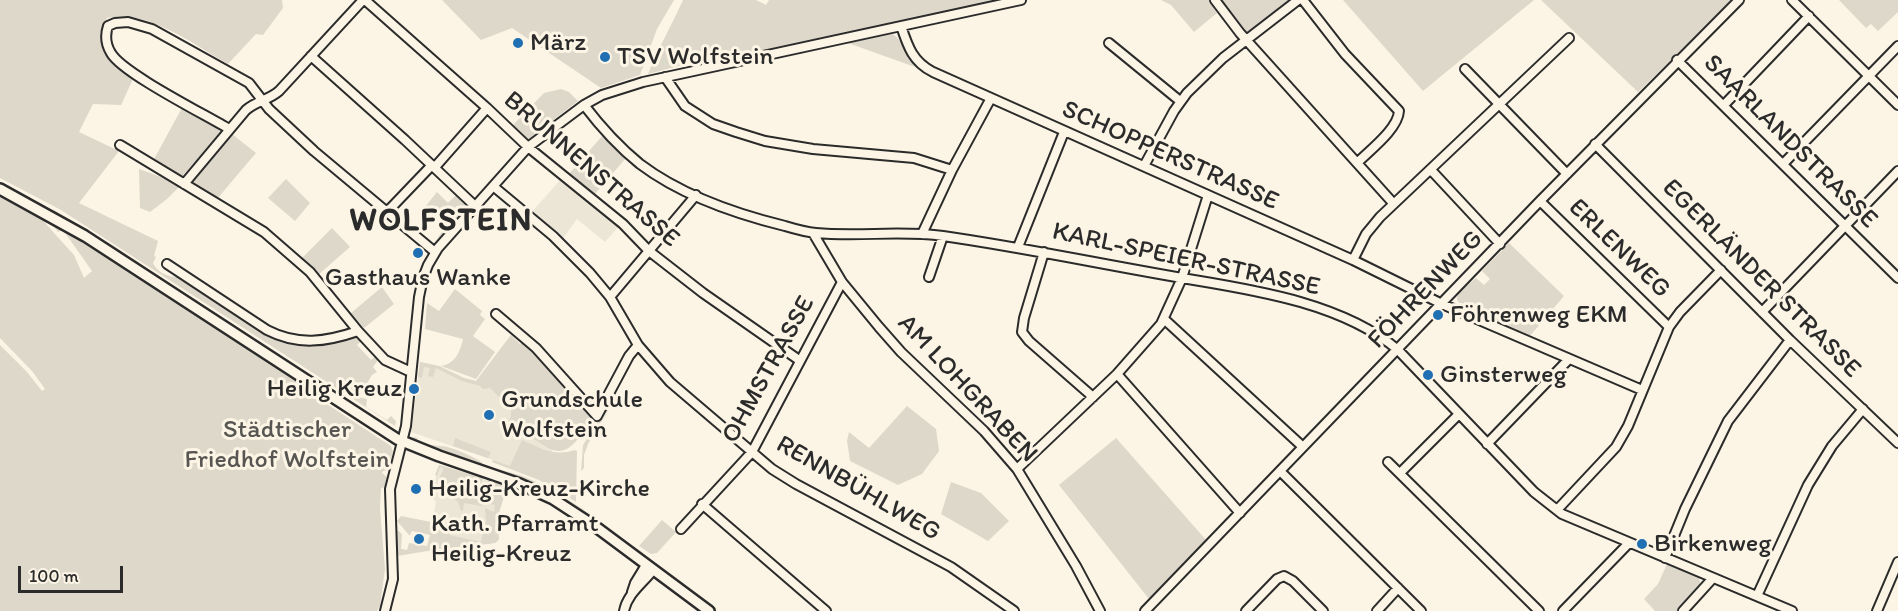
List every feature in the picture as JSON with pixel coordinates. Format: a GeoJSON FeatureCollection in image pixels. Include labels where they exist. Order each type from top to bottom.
{"type":"FeatureCollection","features":[{"type":"Feature","properties":{"kind":"main road"},"geometry":{"type":"LineString","coordinates":[[0,189],[56,218],[402,441],[544,494],[579,516],[709,611]]}},
{"type":"Feature","properties":{"kind":"street"},"geometry":{"type":"LineString","coordinates":[[184,184],[250,106],[262,102],[279,91],[364,0]]}},
{"type":"Feature","properties":{"kind":"street","name":"BRUNNENSTRASSE"},"geometry":{"type":"LineString","coordinates":[[364,0],[528,147],[623,224],[650,251],[703,293],[799,360]]}},
{"type":"Feature","properties":{"kind":"street"},"geometry":{"type":"LineString","coordinates":[[386,611],[393,579],[390,489],[407,418],[421,286],[435,252],[528,147],[584,105],[602,95],[665,77],[1021,0]]}},
{"type":"Feature","properties":{"kind":"street"},"geometry":{"type":"LineString","coordinates":[[1215,0],[1247,41],[1393,203]]}},
{"type":"Feature","properties":{"kind":"street"},"geometry":{"type":"LineString","coordinates":[[1144,166],[1180,101],[1212,67],[1298,0]]}},
{"type":"Feature","properties":{"kind":"street"},"geometry":{"type":"LineString","coordinates":[[1303,0],[1346,54],[1399,111],[1393,127],[1357,163]]}},
{"type":"Feature","properties":{"kind":"street","name":"FÖHRENWEG"},"geometry":{"type":"LineString","coordinates":[[1145,611],[1595,144],[1739,0]]}},
{"type":"Feature","properties":{"kind":"street"},"geometry":{"type":"LineString","coordinates":[[1792,0],[1898,105]]}},
{"type":"Feature","properties":{"kind":"street"},"geometry":{"type":"LineString","coordinates":[[1724,105],[1809,16]]}},
{"type":"Feature","properties":{"kind":"street"},"geometry":{"type":"LineString","coordinates":[[229,129],[117,61],[111,54],[106,36],[108,26],[115,23],[138,24],[164,35],[241,78],[254,87],[262,102],[314,151],[435,252]]}},
{"type":"Feature","properties":{"kind":"street","name":"SCHOPPERSTRASSE"},"geometry":{"type":"LineString","coordinates":[[901,26],[911,53],[922,66],[1064,132],[1353,260],[1442,304],[1642,390]]}},
{"type":"Feature","properties":{"kind":"street"},"geometry":{"type":"LineString","coordinates":[[1353,260],[1372,225],[1393,203],[1569,39]]}},
{"type":"Feature","properties":{"kind":"street"},"geometry":{"type":"LineString","coordinates":[[1109,43],[1180,101]]}},
{"type":"Feature","properties":{"kind":"street"},"geometry":{"type":"LineString","coordinates":[[1783,164],[1898,46]]}},
{"type":"Feature","properties":{"kind":"street"},"geometry":{"type":"LineString","coordinates":[[311,56],[434,166],[475,206]]}},
{"type":"Feature","properties":{"kind":"street","name":"SAARLANDSTRASSE"},"geometry":{"type":"LineString","coordinates":[[1677,60],[1898,278]]}},
{"type":"Feature","properties":{"kind":"street"},"geometry":{"type":"LineString","coordinates":[[1465,69],[1567,174]]}},
{"type":"Feature","properties":{"kind":"street"},"geometry":{"type":"LineString","coordinates":[[665,77],[685,106],[713,124],[736,132],[765,141],[813,149],[914,158],[952,170]]}},
{"type":"Feature","properties":{"kind":"street"},"geometry":{"type":"LineString","coordinates":[[922,234],[952,170],[991,98]]}},
{"type":"Feature","properties":{"kind":"street","name":"KARL-SPEIER-STRASSE"},"geometry":{"type":"LineString","coordinates":[[584,105],[602,127],[640,164],[696,195],[758,220],[813,233],[922,234],[1018,247],[1234,286],[1307,303],[1346,319],[1398,350],[1534,492],[1569,518],[1792,611]]}},
{"type":"Feature","properties":{"kind":"street"},"geometry":{"type":"LineString","coordinates":[[387,212],[434,166],[487,108]]}},
{"type":"Feature","properties":{"kind":"street"},"geometry":{"type":"LineString","coordinates":[[1018,247],[1064,132]]}},
{"type":"Feature","properties":{"kind":"street"},"geometry":{"type":"LineString","coordinates":[[120,144],[253,224],[277,242],[310,272],[358,332],[385,360],[411,372]]}},
{"type":"Feature","properties":{"kind":"street","name":"EGERLÄNDER STRASSE"},"geometry":{"type":"LineString","coordinates":[[1595,144],[1790,340],[1898,443]]}},
{"type":"Feature","properties":{"kind":"street"},"geometry":{"type":"LineString","coordinates":[[1431,170],[1500,244]]}},
{"type":"Feature","properties":{"kind":"street"},"geometry":{"type":"LineString","coordinates":[[1762,312],[1898,171]]}},
{"type":"Feature","properties":{"kind":"street","name":"RENNBÜHLWEG"},"geometry":{"type":"LineString","coordinates":[[493,186],[553,236],[590,273],[610,297],[638,345],[670,382],[752,452],[789,480],[951,567],[1004,608],[1014,611]]}},
{"type":"Feature","properties":{"kind":"street"},"geometry":{"type":"LineString","coordinates":[[610,297],[696,195]]}},
{"type":"Feature","properties":{"kind":"street"},"geometry":{"type":"LineString","coordinates":[[1017,469],[1117,374],[1164,319],[1182,278],[1208,195]]}},
{"type":"Feature","properties":{"kind":"street","name":"ERLENWEG"},"geometry":{"type":"LineString","coordinates":[[1540,201],[1669,327]]}},
{"type":"Feature","properties":{"kind":"street","name":"AM LOHGRABEN"},"geometry":{"type":"LineString","coordinates":[[813,233],[842,282],[901,351],[984,431],[1017,469],[1065,547],[1100,611]]}},
{"type":"Feature","properties":{"kind":"street"},"geometry":{"type":"LineString","coordinates":[[929,277],[943,236]]}},
{"type":"Feature","properties":{"kind":"street"},"geometry":{"type":"LineString","coordinates":[[1044,252],[1022,332],[1029,341],[1093,397]]}},
{"type":"Feature","properties":{"kind":"street"},"geometry":{"type":"LineString","coordinates":[[167,264],[275,334],[295,340],[321,341],[358,332]]}},
{"type":"Feature","properties":{"kind":"street"},"geometry":{"type":"LineString","coordinates":[[1557,510],[1616,447],[1628,426],[1669,327],[1680,312],[1721,270]]}},
{"type":"Feature","properties":{"kind":"street","name":"OHMSTRASSE"},"geometry":{"type":"LineString","coordinates":[[681,529],[752,452],[842,282]]}},
{"type":"Feature","properties":{"kind":"street"},"geometry":{"type":"LineString","coordinates":[[496,314],[536,348],[597,416],[629,356],[638,345]]}},
{"type":"Feature","properties":{"kind":"street"},"geometry":{"type":"LineString","coordinates":[[1164,319],[1303,447]]}},
{"type":"Feature","properties":{"kind":"street"},"geometry":{"type":"LineString","coordinates":[[1665,558],[1685,509],[1728,421],[1790,340]]}},
{"type":"Feature","properties":{"kind":"street"},"geometry":{"type":"LineString","coordinates":[[1487,444],[1569,359]]}},
{"type":"Feature","properties":{"kind":"street"},"geometry":{"type":"LineString","coordinates":[[1117,374],[1240,513]]}},
{"type":"Feature","properties":{"kind":"street"},"geometry":{"type":"LineString","coordinates":[[1757,596],[1808,485],[1832,446],[1863,409]]}},
{"type":"Feature","properties":{"kind":"street"},"geometry":{"type":"LineString","coordinates":[[1400,473],[1459,414]]}},
{"type":"Feature","properties":{"kind":"street"},"geometry":{"type":"LineString","coordinates":[[1388,462],[1539,611]]}},
{"type":"Feature","properties":{"kind":"street"},"geometry":{"type":"LineString","coordinates":[[1280,471],[1421,611]]}},
{"type":"Feature","properties":{"kind":"street"},"geometry":{"type":"LineString","coordinates":[[702,504],[826,611]]}},
{"type":"Feature","properties":{"kind":"street"},"geometry":{"type":"LineString","coordinates":[[1563,611],[1629,543]]}},
{"type":"Feature","properties":{"kind":"street"},"geometry":{"type":"LineString","coordinates":[[1877,611],[1898,562]]}},
{"type":"Feature","properties":{"kind":"street"},"geometry":{"type":"LineString","coordinates":[[624,611],[632,592],[650,567]]}},
{"type":"Feature","properties":{"kind":"street"},"geometry":{"type":"LineString","coordinates":[[1246,611],[1277,579],[1284,576],[1293,580],[1323,611]]}},
{"type":"Feature","properties":{"kind":"street"},"geometry":{"type":"LineString","coordinates":[[1683,611],[1713,578]]}},
{"type":"Feature","properties":{"kind":"street"},"geometry":{"type":"LineString","coordinates":[[1377,611],[1398,588]]}},
{"type":"Feature","properties":{"kind":"shaded area"},"geometry":{"type":"Polygon","coordinates":[[[562,178],[620,225],[605,242],[577,219],[562,240],[530,214],[562,178]]]}},
{"type":"Feature","properties":{"kind":"shaded area","name":"Grundschule Wolfstein"},"geometry":{"type":"Polygon","coordinates":[[[511,335],[538,440],[553,453],[510,466],[411,432],[420,362],[439,366],[476,381],[511,335]]]}},
{"type":"Feature","properties":{"kind":"shaded area"},"geometry":{"type":"Polygon","coordinates":[[[439,465],[507,487],[497,519],[499,539],[497,542],[446,548],[432,524],[436,502],[431,496],[439,465]]]}},
{"type":"Feature","properties":{"kind":"green space"},"geometry":{"type":"Polygon","coordinates":[[[0,0],[282,0],[283,8],[263,35],[256,34],[228,64],[170,30],[155,24],[123,17],[107,18],[102,37],[106,53],[118,66],[134,77],[121,105],[93,104],[79,132],[119,151],[79,203],[158,241],[153,263],[157,269],[168,276],[179,276],[272,337],[291,343],[310,345],[328,344],[353,336],[362,340],[357,345],[371,360],[376,356],[379,359],[373,367],[377,372],[372,375],[359,397],[367,399],[366,407],[387,420],[391,416],[396,421],[395,426],[61,210],[0,178],[0,0]]]}},
{"type":"Feature","properties":{"kind":"green space"},"geometry":{"type":"Polygon","coordinates":[[[442,0],[674,0],[657,29],[640,75],[601,88],[512,28],[481,40],[442,0]]]}},
{"type":"Feature","properties":{"kind":"green space"},"geometry":{"type":"Polygon","coordinates":[[[683,0],[756,0],[766,5],[769,0],[999,0],[736,57],[732,52],[648,74],[683,0]]]}},
{"type":"Feature","properties":{"kind":"green space"},"geometry":{"type":"Polygon","coordinates":[[[1161,0],[1209,0],[1217,13],[1194,32],[1171,5],[1161,0]]]}},
{"type":"Feature","properties":{"kind":"green space"},"geometry":{"type":"Polygon","coordinates":[[[1219,0],[1290,0],[1247,34],[1219,0]]]}},
{"type":"Feature","properties":{"kind":"green space"},"geometry":{"type":"Polygon","coordinates":[[[1343,0],[1534,0],[1423,91],[1343,0]]]}},
{"type":"Feature","properties":{"kind":"green space"},"geometry":{"type":"Polygon","coordinates":[[[1541,0],[1733,0],[1638,92],[1541,0]]]}},
{"type":"Feature","properties":{"kind":"green space"},"geometry":{"type":"Polygon","coordinates":[[[1839,0],[1898,0],[1898,12],[1878,31],[1871,24],[1866,28],[1839,0]]]}},
{"type":"Feature","properties":{"kind":"green space"},"geometry":{"type":"Polygon","coordinates":[[[892,34],[902,44],[915,67],[848,43],[892,34]]]}},
{"type":"Feature","properties":{"kind":"green space"},"geometry":{"type":"Polygon","coordinates":[[[561,89],[569,92],[578,101],[527,140],[511,127],[544,93],[561,89]]]}},
{"type":"Feature","properties":{"kind":"green space"},"geometry":{"type":"Polygon","coordinates":[[[183,106],[216,124],[221,133],[182,176],[173,174],[153,161],[183,106]]]}},
{"type":"Feature","properties":{"kind":"green space"},"geometry":{"type":"Polygon","coordinates":[[[232,134],[256,153],[217,199],[196,188],[193,182],[232,134]]]}},
{"type":"Feature","properties":{"kind":"green space"},"geometry":{"type":"Polygon","coordinates":[[[603,135],[626,158],[594,195],[569,174],[603,135]]]}},
{"type":"Feature","properties":{"kind":"green space"},"geometry":{"type":"Polygon","coordinates":[[[139,169],[179,187],[150,212],[140,208],[139,169]]]}},
{"type":"Feature","properties":{"kind":"green space"},"geometry":{"type":"Polygon","coordinates":[[[286,179],[310,203],[295,221],[268,198],[286,179]]]}},
{"type":"Feature","properties":{"kind":"green space"},"geometry":{"type":"Polygon","coordinates":[[[437,192],[448,203],[457,194],[469,207],[439,244],[435,242],[447,224],[436,215],[425,226],[424,222],[431,212],[425,207],[437,192]]]}},
{"type":"Feature","properties":{"kind":"green space","name":"Städtischer Friedhof Wolfstein"},"geometry":{"type":"Polygon","coordinates":[[[0,193],[43,216],[46,224],[74,255],[84,278],[92,271],[63,230],[58,232],[49,220],[83,239],[310,388],[307,395],[312,398],[313,395],[391,446],[393,452],[388,470],[382,473],[387,477],[386,487],[381,488],[380,509],[385,569],[380,606],[377,611],[0,611],[0,345],[42,391],[45,389],[32,371],[0,338],[0,193]]]}},
{"type":"Feature","properties":{"kind":"green space"},"geometry":{"type":"Polygon","coordinates":[[[54,210],[114,246],[384,425],[53,212],[54,210]]]}},
{"type":"Feature","properties":{"kind":"green space"},"geometry":{"type":"Polygon","coordinates":[[[332,228],[350,247],[318,275],[301,259],[332,228]]]}},
{"type":"Feature","properties":{"kind":"green space"},"geometry":{"type":"Polygon","coordinates":[[[1509,243],[1564,296],[1529,337],[1477,315],[1460,304],[1457,299],[1461,291],[1476,278],[1484,285],[1490,279],[1482,271],[1509,243]]]}},
{"type":"Feature","properties":{"kind":"green space"},"geometry":{"type":"Polygon","coordinates":[[[382,287],[394,304],[364,328],[351,313],[382,287]]]}},
{"type":"Feature","properties":{"kind":"green space"},"geometry":{"type":"Polygon","coordinates":[[[455,289],[482,311],[480,315],[485,319],[473,336],[495,352],[476,379],[441,366],[450,363],[456,357],[463,339],[425,329],[427,303],[439,311],[455,289]]]}},
{"type":"Feature","properties":{"kind":"green space"},"geometry":{"type":"Polygon","coordinates":[[[511,335],[520,344],[524,341],[590,412],[591,418],[584,431],[569,448],[556,451],[548,448],[523,431],[507,424],[511,416],[511,408],[505,399],[503,401],[490,388],[483,389],[436,368],[433,377],[428,376],[430,368],[424,367],[422,378],[418,377],[420,362],[439,366],[476,381],[511,335]]]}},
{"type":"Feature","properties":{"kind":"green space"},"geometry":{"type":"Polygon","coordinates":[[[615,393],[618,394],[588,444],[584,455],[584,468],[581,471],[583,445],[615,393]]]}},
{"type":"Feature","properties":{"kind":"green space"},"geometry":{"type":"Polygon","coordinates":[[[907,406],[936,429],[939,451],[922,474],[898,485],[850,461],[847,441],[849,432],[869,448],[907,406]]]}},
{"type":"Feature","properties":{"kind":"green space"},"geometry":{"type":"Polygon","coordinates":[[[412,438],[418,438],[417,441],[457,450],[483,463],[479,465],[416,441],[412,438]]]}},
{"type":"Feature","properties":{"kind":"green space"},"geometry":{"type":"Polygon","coordinates":[[[455,438],[491,452],[488,458],[453,446],[455,438]]]}},
{"type":"Feature","properties":{"kind":"green space"},"geometry":{"type":"Polygon","coordinates":[[[1116,438],[1207,541],[1149,599],[1059,485],[1116,438]]]}},
{"type":"Feature","properties":{"kind":"green space"},"geometry":{"type":"Polygon","coordinates":[[[522,440],[554,452],[577,451],[576,502],[539,480],[492,462],[493,460],[510,466],[522,440]]]}},
{"type":"Feature","properties":{"kind":"green space"},"geometry":{"type":"Polygon","coordinates":[[[439,465],[483,478],[480,487],[484,488],[488,480],[507,487],[497,519],[499,539],[495,543],[397,556],[394,527],[402,534],[401,549],[407,550],[409,543],[427,546],[430,535],[412,531],[409,535],[397,521],[401,516],[451,526],[449,535],[481,542],[486,521],[485,508],[494,512],[495,505],[481,506],[464,503],[463,511],[461,511],[458,502],[446,492],[443,482],[439,479],[444,468],[440,467],[437,476],[435,475],[439,465]]]}},
{"type":"Feature","properties":{"kind":"green space"},"geometry":{"type":"Polygon","coordinates":[[[492,469],[511,472],[547,487],[582,509],[629,544],[627,546],[534,485],[492,469]]]}},
{"type":"Feature","properties":{"kind":"green space"},"geometry":{"type":"Polygon","coordinates":[[[951,482],[981,493],[1009,521],[988,541],[941,514],[951,482]]]}},
{"type":"Feature","properties":{"kind":"green space"},"geometry":{"type":"Polygon","coordinates":[[[662,520],[676,532],[657,553],[651,554],[639,546],[662,520]]]}},
{"type":"Feature","properties":{"kind":"green space"},"geometry":{"type":"Polygon","coordinates":[[[1667,564],[1699,578],[1701,585],[1677,611],[1655,611],[1644,599],[1658,584],[1667,564]]]}},
{"type":"Feature","properties":{"kind":"place","name":"März"},"geometry":{"type":"Point","coordinates":[518,43]}},
{"type":"Feature","properties":{"kind":"place","name":"TSV Wolfstein"},"geometry":{"type":"Point","coordinates":[605,57]}},
{"type":"Feature","properties":{"kind":"place","name":"Gasthaus Wanke"},"geometry":{"type":"Point","coordinates":[418,253]}},
{"type":"Feature","properties":{"kind":"place","name":"Föhrenweg EKM"},"geometry":{"type":"Point","coordinates":[1438,315]}},
{"type":"Feature","properties":{"kind":"place","name":"Ginsterweg"},"geometry":{"type":"Point","coordinates":[1428,375]}},
{"type":"Feature","properties":{"kind":"place","name":"Heilig Kreuz"},"geometry":{"type":"Point","coordinates":[414,389]}},
{"type":"Feature","properties":{"kind":"place","name":"Grundschule Wolfstein"},"geometry":{"type":"Point","coordinates":[489,415]}},
{"type":"Feature","properties":{"kind":"place","name":"Heilig-Kreuz-Kirche"},"geometry":{"type":"Point","coordinates":[416,489]}},
{"type":"Feature","properties":{"kind":"place","name":"Kath. Pfarramt Heilig-Kreuz"},"geometry":{"type":"Point","coordinates":[419,539]}},
{"type":"Feature","properties":{"kind":"place","name":"Birkenweg"},"geometry":{"type":"Point","coordinates":[1642,544]}},
{"type":"Feature","properties":{"kind":"district","name":"WOLFSTEIN"},"geometry":{"type":"Point","coordinates":[441,222]}}]}
